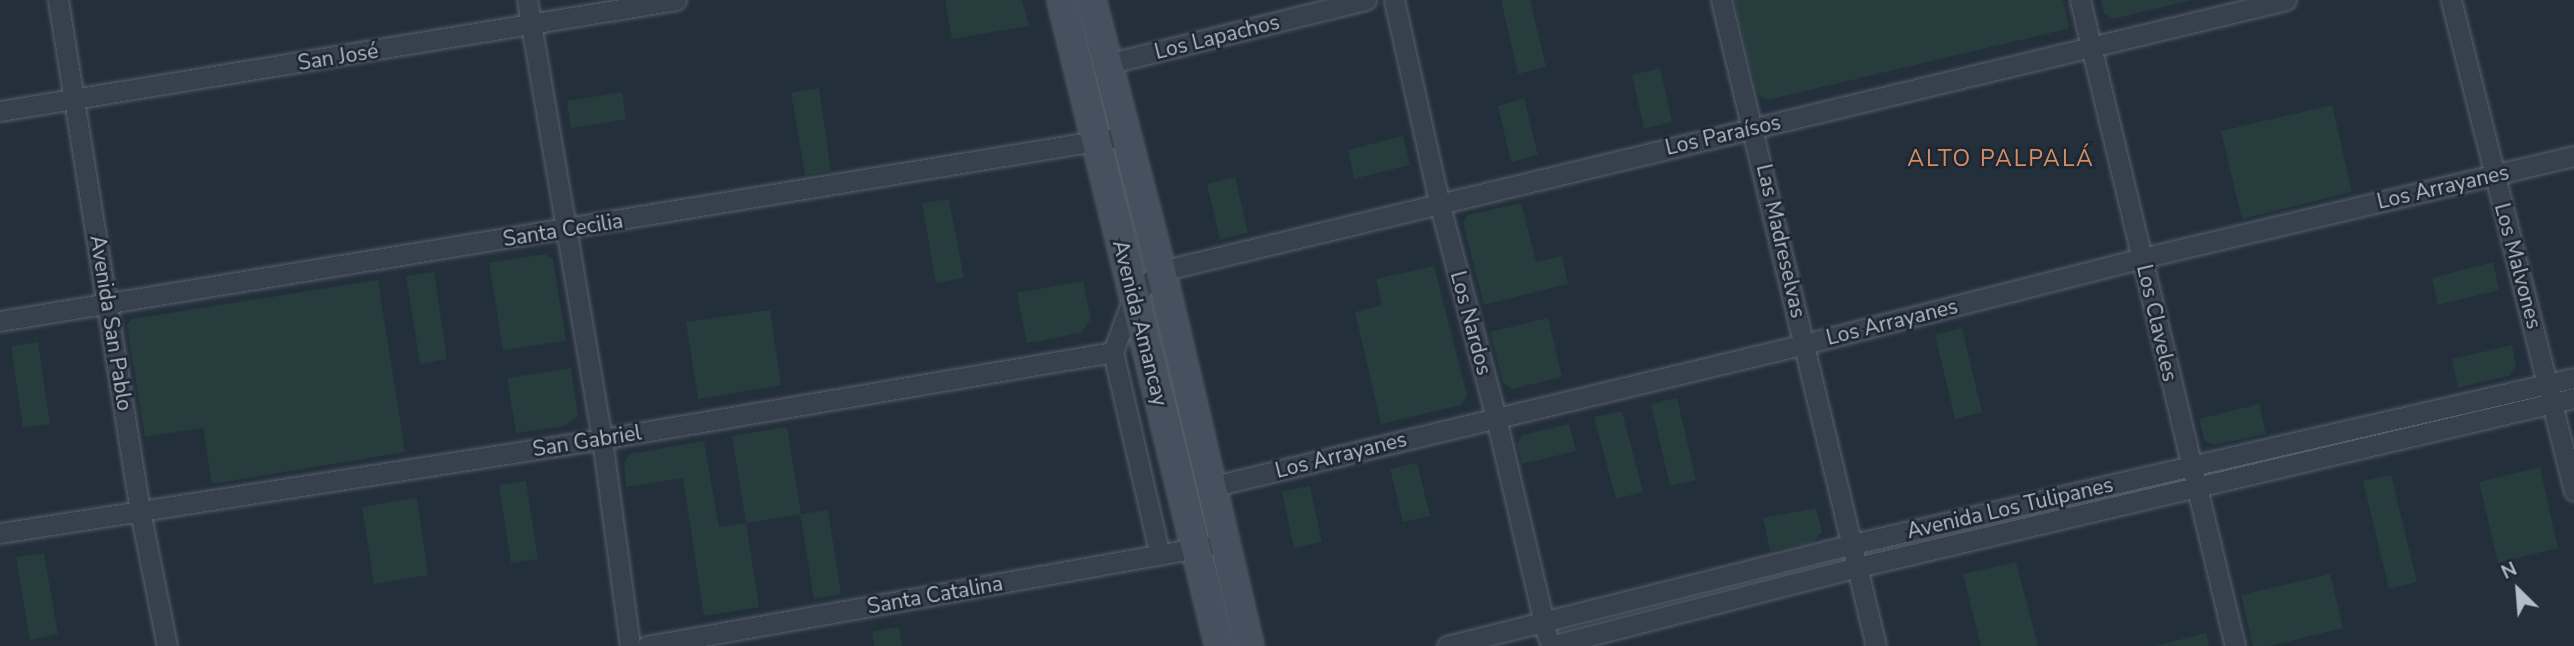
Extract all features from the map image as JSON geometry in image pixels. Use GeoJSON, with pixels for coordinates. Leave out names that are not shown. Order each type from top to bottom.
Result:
{"type":"FeatureCollection","features":[{"type":"Feature","properties":{"kind":"street","name":"Avenida San Pablo"},"geometry":{"type":"LineString","coordinates":[[58,0],[139,510],[167,646]]}},
{"type":"Feature","properties":{"kind":"street"},"geometry":{"type":"LineString","coordinates":[[527,0],[602,439],[630,646]]}},
{"type":"Feature","properties":{"kind":"street","name":"San José"},"geometry":{"type":"LineString","coordinates":[[0,111],[676,0]]}},
{"type":"Feature","properties":{"kind":"street","name":"Avenida Amancay"},"geometry":{"type":"LineString","coordinates":[[1062,0],[1220,646]]}},
{"type":"Feature","properties":{"kind":"street","name":"Avenida Amancay"},"geometry":{"type":"LineString","coordinates":[[1091,0],[1161,271],[1249,646]]}},
{"type":"Feature","properties":{"kind":"street","name":"Los Lapachos"},"geometry":{"type":"LineString","coordinates":[[1107,64],[1366,0]]}},
{"type":"Feature","properties":{"kind":"street","name":"Los Nardos"},"geometry":{"type":"LineString","coordinates":[[1394,0],[1439,202],[1496,418],[1550,646]]}},
{"type":"Feature","properties":{"kind":"street","name":"Las Madreselvas"},"geometry":{"type":"LineString","coordinates":[[1721,0],[1754,128],[1876,646]]}},
{"type":"Feature","properties":{"kind":"street","name":"Los Claveles"},"geometry":{"type":"LineString","coordinates":[[2080,0],[2235,646]]}},
{"type":"Feature","properties":{"kind":"street","name":"Los Paraísos"},"geometry":{"type":"LineString","coordinates":[[1161,271],[2286,0]]}},
{"type":"Feature","properties":{"kind":"street","name":"Los Malvones"},"geometry":{"type":"LineString","coordinates":[[2451,0],[2574,491]]}},
{"type":"Feature","properties":{"kind":"street","name":"Santa Cecilia"},"geometry":{"type":"LineString","coordinates":[[0,321],[1126,136]]}},
{"type":"Feature","properties":{"kind":"street","name":"Los Arrayanes"},"geometry":{"type":"LineString","coordinates":[[1210,487],[1805,344],[2142,258],[2574,156]]}},
{"type":"Feature","properties":{"kind":"street"},"geometry":{"type":"LineString","coordinates":[[1160,555],[1113,352],[1134,295],[1161,271]]}},
{"type":"Feature","properties":{"kind":"street","name":"San Gabriel"},"geometry":{"type":"LineString","coordinates":[[0,533],[602,439],[1113,352]]}},
{"type":"Feature","properties":{"kind":"street","name":"Avenida Los Tulipanes"},"geometry":{"type":"LineString","coordinates":[[1550,646],[1858,567],[2196,489],[2551,393],[2574,378]]}},
{"type":"Feature","properties":{"kind":"street","name":"Avenida Los Tulipanes"},"geometry":{"type":"LineString","coordinates":[[1447,646],[1853,544],[2191,466],[2551,393],[2574,398]]}},
{"type":"Feature","properties":{"kind":"street","name":"Santa Catalina"},"geometry":{"type":"LineString","coordinates":[[647,646],[1224,543]]}},
{"type":"Feature","properties":{"kind":"green space"},"geometry":{"type":"Polygon","coordinates":[[[945,0],[1022,0],[1029,26],[952,39],[945,0]]]}},
{"type":"Feature","properties":{"kind":"green space"},"geometry":{"type":"Polygon","coordinates":[[[1501,0],[1530,0],[1546,67],[1518,74],[1501,0]]]}},
{"type":"Feature","properties":{"kind":"green space"},"geometry":{"type":"Polygon","coordinates":[[[1734,0],[2063,0],[2069,24],[2067,29],[1767,100],[1757,94],[1734,0]]]}},
{"type":"Feature","properties":{"kind":"green space"},"geometry":{"type":"Polygon","coordinates":[[[2101,0],[2191,0],[2113,19],[2104,13],[2101,0]]]}},
{"type":"Feature","properties":{"kind":"green space"},"geometry":{"type":"Polygon","coordinates":[[[1660,68],[1672,122],[1644,129],[1632,75],[1660,68]]]}},
{"type":"Feature","properties":{"kind":"green space"},"geometry":{"type":"Polygon","coordinates":[[[819,88],[831,171],[805,175],[791,93],[819,88]]]}},
{"type":"Feature","properties":{"kind":"green space"},"geometry":{"type":"Polygon","coordinates":[[[622,92],[626,119],[571,128],[567,101],[622,92]]]}},
{"type":"Feature","properties":{"kind":"green space"},"geometry":{"type":"Polygon","coordinates":[[[1524,98],[1538,155],[1511,162],[1498,106],[1524,98]]]}},
{"type":"Feature","properties":{"kind":"green space"},"geometry":{"type":"Polygon","coordinates":[[[2332,105],[2352,192],[2242,219],[2221,131],[2332,105]]]}},
{"type":"Feature","properties":{"kind":"green space"},"geometry":{"type":"Polygon","coordinates":[[[1403,136],[1410,165],[1354,179],[1348,150],[1403,136]]]}},
{"type":"Feature","properties":{"kind":"green space"},"geometry":{"type":"Polygon","coordinates":[[[1235,177],[1248,233],[1220,240],[1207,184],[1235,177]]]}},
{"type":"Feature","properties":{"kind":"green space"},"geometry":{"type":"Polygon","coordinates":[[[949,199],[964,278],[936,283],[922,203],[949,199]]]}},
{"type":"Feature","properties":{"kind":"green space"},"geometry":{"type":"Polygon","coordinates":[[[1521,203],[1536,262],[1562,256],[1568,284],[1484,305],[1463,223],[1468,215],[1521,203]]]}},
{"type":"Feature","properties":{"kind":"green space"},"geometry":{"type":"Polygon","coordinates":[[[545,254],[553,259],[566,341],[503,350],[489,263],[545,254]]]}},
{"type":"Feature","properties":{"kind":"green space"},"geometry":{"type":"Polygon","coordinates":[[[2493,262],[2499,290],[2438,305],[2432,278],[2493,262]]]}},
{"type":"Feature","properties":{"kind":"green space"},"geometry":{"type":"Polygon","coordinates":[[[1434,266],[1467,395],[1461,405],[1381,424],[1355,312],[1382,305],[1376,279],[1434,266]]]}},
{"type":"Feature","properties":{"kind":"green space"},"geometry":{"type":"Polygon","coordinates":[[[434,272],[447,359],[420,364],[406,276],[434,272]]]}},
{"type":"Feature","properties":{"kind":"green space"},"geometry":{"type":"Polygon","coordinates":[[[378,280],[405,452],[212,484],[203,428],[145,437],[127,325],[132,319],[378,280]]]}},
{"type":"Feature","properties":{"kind":"green space"},"geometry":{"type":"Polygon","coordinates":[[[1083,281],[1091,319],[1081,333],[1027,343],[1017,293],[1083,281]]]}},
{"type":"Feature","properties":{"kind":"green space"},"geometry":{"type":"Polygon","coordinates":[[[770,310],[781,385],[698,399],[686,322],[770,310]]]}},
{"type":"Feature","properties":{"kind":"green space"},"geometry":{"type":"Polygon","coordinates":[[[1548,318],[1562,377],[1512,389],[1503,383],[1490,332],[1548,318]]]}},
{"type":"Feature","properties":{"kind":"green space"},"geometry":{"type":"Polygon","coordinates":[[[1962,328],[1982,412],[1955,419],[1935,335],[1962,328]]]}},
{"type":"Feature","properties":{"kind":"green space"},"geometry":{"type":"Polygon","coordinates":[[[38,342],[50,424],[23,428],[11,346],[38,342]]]}},
{"type":"Feature","properties":{"kind":"green space"},"geometry":{"type":"Polygon","coordinates":[[[2512,345],[2516,366],[2509,376],[2458,388],[2452,359],[2512,345]]]}},
{"type":"Feature","properties":{"kind":"green space"},"geometry":{"type":"Polygon","coordinates":[[[571,368],[578,416],[564,426],[516,433],[507,378],[571,368]]]}},
{"type":"Feature","properties":{"kind":"green space"},"geometry":{"type":"Polygon","coordinates":[[[1677,398],[1696,480],[1670,486],[1651,404],[1677,398]]]}},
{"type":"Feature","properties":{"kind":"green space"},"geometry":{"type":"Polygon","coordinates":[[[2259,404],[2266,434],[2213,445],[2204,440],[2199,419],[2259,404]]]}},
{"type":"Feature","properties":{"kind":"green space"},"geometry":{"type":"Polygon","coordinates":[[[1622,411],[1643,492],[1616,499],[1594,417],[1622,411]]]}},
{"type":"Feature","properties":{"kind":"green space"},"geometry":{"type":"Polygon","coordinates":[[[1569,424],[1576,451],[1522,464],[1517,444],[1522,435],[1569,424]]]}},
{"type":"Feature","properties":{"kind":"green space"},"geometry":{"type":"Polygon","coordinates":[[[787,427],[801,514],[828,510],[841,594],[814,599],[800,514],[746,523],[732,436],[787,427]]]}},
{"type":"Feature","properties":{"kind":"green space"},"geometry":{"type":"Polygon","coordinates":[[[704,441],[719,527],[746,523],[759,607],[704,616],[683,478],[626,487],[624,463],[630,454],[704,441]]]}},
{"type":"Feature","properties":{"kind":"green space"},"geometry":{"type":"Polygon","coordinates":[[[1417,463],[1430,516],[1403,522],[1390,469],[1417,463]]]}},
{"type":"Feature","properties":{"kind":"green space"},"geometry":{"type":"Polygon","coordinates":[[[2540,467],[2558,548],[2498,563],[2479,482],[2540,467]]]}},
{"type":"Feature","properties":{"kind":"green space"},"geometry":{"type":"Polygon","coordinates":[[[2391,475],[2417,582],[2389,589],[2363,481],[2391,475]]]}},
{"type":"Feature","properties":{"kind":"green space"},"geometry":{"type":"Polygon","coordinates":[[[526,481],[538,559],[511,563],[499,485],[526,481]]]}},
{"type":"Feature","properties":{"kind":"green space"},"geometry":{"type":"Polygon","coordinates":[[[1310,486],[1322,542],[1294,548],[1282,492],[1310,486]]]}},
{"type":"Feature","properties":{"kind":"green space"},"geometry":{"type":"Polygon","coordinates":[[[417,498],[428,575],[374,584],[362,507],[417,498]]]}},
{"type":"Feature","properties":{"kind":"green space"},"geometry":{"type":"Polygon","coordinates":[[[1816,508],[1822,532],[1813,542],[1770,551],[1763,518],[1816,508]]]}},
{"type":"Feature","properties":{"kind":"green space"},"geometry":{"type":"Polygon","coordinates":[[[44,553],[58,634],[30,640],[16,557],[44,553]]]}},
{"type":"Feature","properties":{"kind":"green space"},"geometry":{"type":"Polygon","coordinates":[[[2016,562],[2038,646],[1981,646],[1963,574],[2016,562]]]}},
{"type":"Feature","properties":{"kind":"green space"},"geometry":{"type":"Polygon","coordinates":[[[2330,574],[2343,628],[2270,646],[2253,646],[2241,595],[2330,574]]]}},
{"type":"Feature","properties":{"kind":"green space"},"geometry":{"type":"Polygon","coordinates":[[[899,627],[902,646],[874,646],[872,632],[899,627]]]}},
{"type":"Feature","properties":{"kind":"green space"},"geometry":{"type":"Polygon","coordinates":[[[2206,633],[2209,646],[2154,646],[2206,633]]]}},
{"type":"Feature","properties":{"kind":"district","name":"ALTO PALPALÁ"},"geometry":{"type":"Point","coordinates":[2001,159]}}]}
